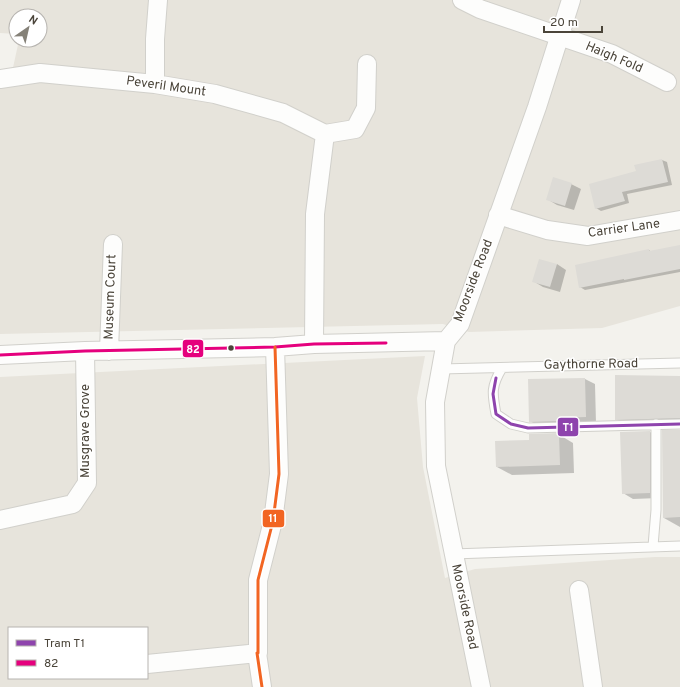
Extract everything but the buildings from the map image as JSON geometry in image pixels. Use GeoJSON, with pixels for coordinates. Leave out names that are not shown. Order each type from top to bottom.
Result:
{"type":"FeatureCollection","features":[{"type":"Feature","properties":{"kind":"street"},"geometry":{"type":"LineString","coordinates":[[155,84],[155,39],[158,0]]}},
{"type":"Feature","properties":{"kind":"street","name":"Haigh Fold"},"geometry":{"type":"LineString","coordinates":[[462,0],[480,9],[612,54],[667,82]]}},
{"type":"Feature","properties":{"kind":"street","name":"Moorside Road"},"geometry":{"type":"LineString","coordinates":[[481,687],[436,466],[435,402],[446,341],[460,324],[537,107],[571,0]]}},
{"type":"Feature","properties":{"kind":"street"},"geometry":{"type":"LineString","coordinates":[[314,344],[315,214],[325,134],[355,129],[366,108],[367,64]]}},
{"type":"Feature","properties":{"kind":"street","name":"Peveril Mount"},"geometry":{"type":"LineString","coordinates":[[0,79],[40,73],[155,84],[215,94],[283,113],[325,134]]}},
{"type":"Feature","properties":{"kind":"street","name":"Carrier Lane"},"geometry":{"type":"LineString","coordinates":[[498,215],[547,230],[588,236],[680,220]]}},
{"type":"Feature","properties":{"kind":"street","name":"Museum Court"},"geometry":{"type":"LineString","coordinates":[[108,351],[113,244]]}},
{"type":"Feature","properties":{"kind":"street"},"geometry":{"type":"LineString","coordinates":[[0,355],[85,351],[275,347],[314,344],[446,341]]}},
{"type":"Feature","properties":{"kind":"street"},"geometry":{"type":"LineString","coordinates":[[262,687],[257,653],[258,580],[273,521],[279,474],[275,347]]}},
{"type":"Feature","properties":{"kind":"street","name":"Musgrave Grove"},"geometry":{"type":"LineString","coordinates":[[0,520],[73,504],[87,483],[85,351]]}},
{"type":"Feature","properties":{"kind":"street"},"geometry":{"type":"LineString","coordinates":[[579,590],[593,687]]}},
{"type":"Feature","properties":{"kind":"street"},"geometry":{"type":"LineString","coordinates":[[148,664],[258,653]]}},
{"type":"Feature","properties":{"kind":"lane","name":"Gaythorne Road"},"geometry":{"type":"LineString","coordinates":[[441,369],[680,363]]}},
{"type":"Feature","properties":{"kind":"lane"},"geometry":{"type":"LineString","coordinates":[[502,368],[496,378],[493,394],[496,414],[511,424],[528,428],[680,424]]}},
{"type":"Feature","properties":{"kind":"lane"},"geometry":{"type":"LineString","coordinates":[[653,546],[656,510],[656,424]]}},
{"type":"Feature","properties":{"kind":"lane"},"geometry":{"type":"LineString","coordinates":[[453,554],[680,546]]}},
{"type":"Feature","properties":{"kind":"shaded area"},"geometry":{"type":"Polygon","coordinates":[[[0,0],[680,0],[680,306],[602,328],[469,332],[443,324],[0,334],[0,86],[9,86],[17,48],[48,48],[48,8],[8,8],[8,34],[0,33],[0,0]]]}},
{"type":"Feature","properties":{"kind":"shaded area"},"geometry":{"type":"Polygon","coordinates":[[[425,356],[417,398],[423,467],[445,578],[475,569],[655,557],[680,557],[680,687],[0,687],[0,377],[425,356]]]}},
{"type":"Feature","properties":{"kind":"tram line","name":"T1"},"geometry":{"type":"LineString","coordinates":[[496,378],[493,394],[496,414],[511,424],[528,428],[680,424]]}},
{"type":"Feature","properties":{"kind":"transit line","name":"82"},"geometry":{"type":"LineString","coordinates":[[0,355],[85,351],[386,343]]}},
{"type":"Feature","properties":{"kind":"transit line","name":"11"},"geometry":{"type":"LineString","coordinates":[[262,687],[257,653],[258,580],[273,521],[279,474],[275,347]]}}]}
